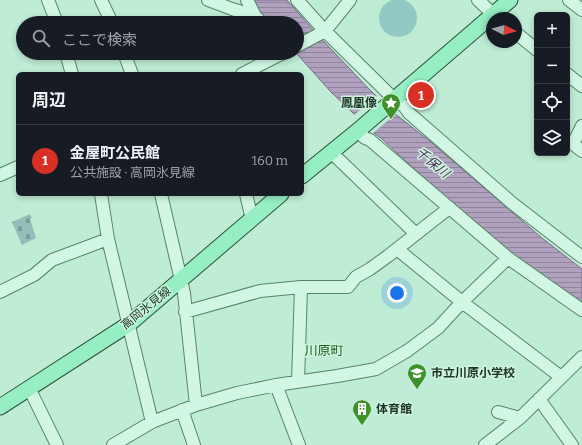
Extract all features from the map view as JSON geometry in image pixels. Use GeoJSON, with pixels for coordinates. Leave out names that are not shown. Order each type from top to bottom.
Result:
{"type":"FeatureCollection","features":[{"type":"Feature","properties":{"kind":"main road"},"geometry":{"type":"LineString","coordinates":[[499,12],[510,0]]}},
{"type":"Feature","properties":{"kind":"main road"},"geometry":{"type":"LineString","coordinates":[[304,174],[486,23]]}},
{"type":"Feature","properties":{"kind":"main road","name":"高岡氷見線"},"geometry":{"type":"LineString","coordinates":[[0,407],[129,324],[279,196]]}},
{"type":"Feature","properties":{"kind":"street"},"geometry":{"type":"LineString","coordinates":[[48,0],[54,16]]}},
{"type":"Feature","properties":{"kind":"street"},"geometry":{"type":"LineString","coordinates":[[101,0],[109,16]]}},
{"type":"Feature","properties":{"kind":"street"},"geometry":{"type":"LineString","coordinates":[[208,0],[250,16]]}},
{"type":"Feature","properties":{"kind":"street"},"geometry":{"type":"LineString","coordinates":[[247,0],[256,16]]}},
{"type":"Feature","properties":{"kind":"street"},"geometry":{"type":"LineString","coordinates":[[297,0],[323,32],[391,101],[404,106],[409,114],[512,203],[582,257]]}},
{"type":"Feature","properties":{"kind":"street"},"geometry":{"type":"LineString","coordinates":[[304,42],[323,32],[350,0]]}},
{"type":"Feature","properties":{"kind":"street"},"geometry":{"type":"LineString","coordinates":[[478,0],[491,12]]}},
{"type":"Feature","properties":{"kind":"street"},"geometry":{"type":"LineString","coordinates":[[570,0],[582,10]]}},
{"type":"Feature","properties":{"kind":"street"},"geometry":{"type":"LineString","coordinates":[[522,38],[535,48]]}},
{"type":"Feature","properties":{"kind":"street"},"geometry":{"type":"LineString","coordinates":[[68,60],[71,72]]}},
{"type":"Feature","properties":{"kind":"street"},"geometry":{"type":"LineString","coordinates":[[127,60],[131,72]]}},
{"type":"Feature","properties":{"kind":"street"},"geometry":{"type":"LineString","coordinates":[[246,72],[269,60]]}},
{"type":"Feature","properties":{"kind":"street"},"geometry":{"type":"LineString","coordinates":[[570,76],[582,86]]}},
{"type":"Feature","properties":{"kind":"street"},"geometry":{"type":"LineString","coordinates":[[582,126],[574,144],[582,151]]}},
{"type":"Feature","properties":{"kind":"street"},"geometry":{"type":"LineString","coordinates":[[359,129],[365,138],[370,140],[508,258],[582,310]]}},
{"type":"Feature","properties":{"kind":"street"},"geometry":{"type":"LineString","coordinates":[[331,152],[416,234]]}},
{"type":"Feature","properties":{"kind":"street"},"geometry":{"type":"LineString","coordinates":[[0,175],[16,168]]}},
{"type":"Feature","properties":{"kind":"street"},"geometry":{"type":"LineString","coordinates":[[101,196],[108,239],[152,422]]}},
{"type":"Feature","properties":{"kind":"street"},"geometry":{"type":"LineString","coordinates":[[161,196],[182,279],[196,405]]}},
{"type":"Feature","properties":{"kind":"street"},"geometry":{"type":"LineString","coordinates":[[246,196],[252,219]]}},
{"type":"Feature","properties":{"kind":"street"},"geometry":{"type":"LineString","coordinates":[[185,312],[260,291],[301,287],[348,287],[356,277],[370,269],[450,208]]}},
{"type":"Feature","properties":{"kind":"street"},"geometry":{"type":"LineString","coordinates":[[0,292],[34,275],[52,260],[108,239]]}},
{"type":"Feature","properties":{"kind":"street"},"geometry":{"type":"LineString","coordinates":[[397,249],[462,302],[560,377]]}},
{"type":"Feature","properties":{"kind":"street"},"geometry":{"type":"LineString","coordinates":[[113,445],[152,422],[196,405],[237,393],[276,385],[376,369],[408,351],[438,328],[462,302],[508,258]]}},
{"type":"Feature","properties":{"kind":"street"},"geometry":{"type":"LineString","coordinates":[[298,382],[301,287]]}},
{"type":"Feature","properties":{"kind":"street"},"geometry":{"type":"LineString","coordinates":[[485,445],[520,418],[582,357]]}},
{"type":"Feature","properties":{"kind":"street"},"geometry":{"type":"LineString","coordinates":[[276,385],[299,445]]}},
{"type":"Feature","properties":{"kind":"street"},"geometry":{"type":"LineString","coordinates":[[29,388],[57,445]]}},
{"type":"Feature","properties":{"kind":"street"},"geometry":{"type":"LineString","coordinates":[[539,400],[572,445]]}},
{"type":"Feature","properties":{"kind":"street"},"geometry":{"type":"LineString","coordinates":[[182,410],[194,445]]}},
{"type":"Feature","properties":{"kind":"street"},"geometry":{"type":"LineString","coordinates":[[498,412],[520,418]]}},
{"type":"Feature","properties":{"kind":"green space"},"geometry":{"type":"Polygon","coordinates":[[[30,214],[32,218],[30,219],[36,238],[22,245],[12,222],[30,214]]]}},
{"type":"Feature","properties":{"kind":"shaded area"},"geometry":{"type":"Polygon","coordinates":[[[398,-1],[408,2],[414,8],[417,18],[414,28],[408,34],[398,37],[388,34],[382,28],[379,18],[382,8],[388,2],[398,-1]]]}},
{"type":"Feature","properties":{"kind":"water"},"geometry":{"type":"Polygon","coordinates":[[[251,0],[287,0],[301,16],[264,16],[251,0]]]}},
{"type":"Feature","properties":{"kind":"water","name":"千保川"},"geometry":{"type":"Polygon","coordinates":[[[304,20],[369,89],[394,113],[431,142],[542,238],[582,269],[582,307],[506,249],[424,178],[331,92],[302,60],[304,60],[304,20]]]}},
{"type":"Feature","properties":{"kind":"pier"},"geometry":{"type":"Polygon","coordinates":[[[378,95],[397,113],[372,134],[353,116],[378,95]]]}},
{"type":"Feature","properties":{"kind":"place","name":"金屋町公民館"},"geometry":{"type":"Point","coordinates":[421,95]}},
{"type":"Feature","properties":{"kind":"place","name":"鳳凰像"},"geometry":{"type":"Point","coordinates":[391,120]}},
{"type":"Feature","properties":{"kind":"place","name":"市立川原小学校"},"geometry":{"type":"Point","coordinates":[417,390]}},
{"type":"Feature","properties":{"kind":"place","name":"体育館"},"geometry":{"type":"Point","coordinates":[362,426]}},
{"type":"Feature","properties":{"kind":"district","name":"川原町"},"geometry":{"type":"Point","coordinates":[324,350]}}]}
